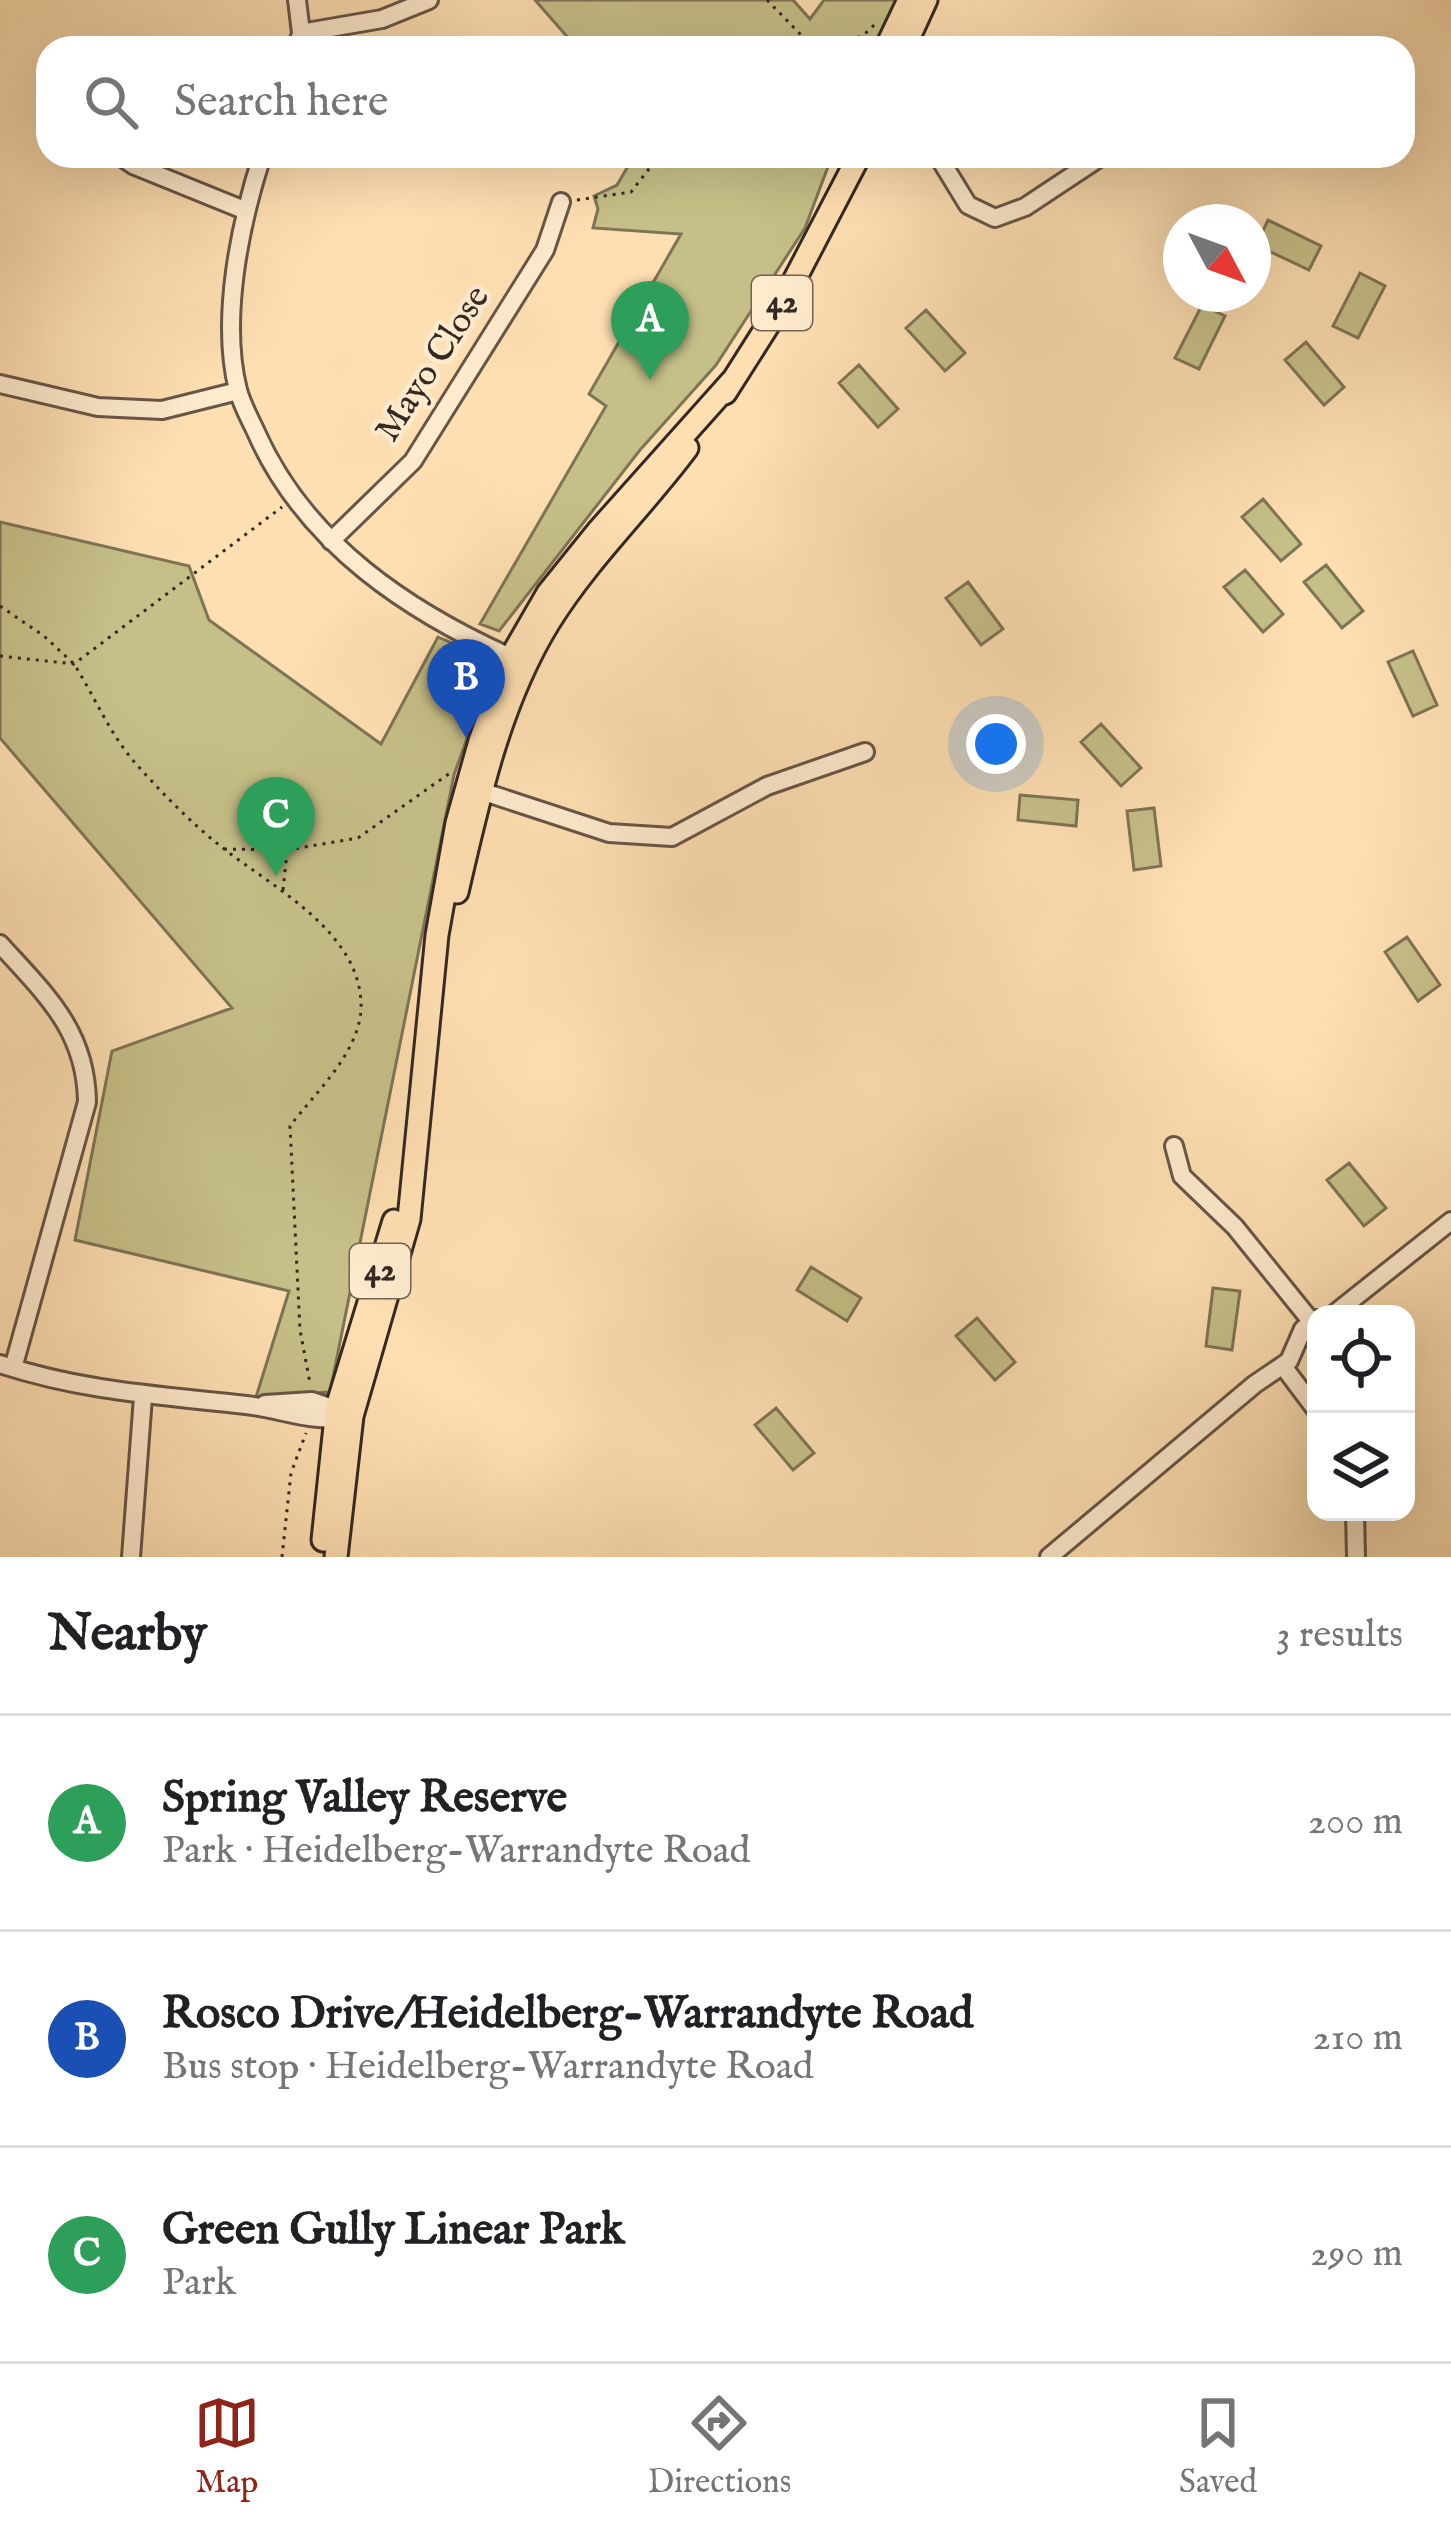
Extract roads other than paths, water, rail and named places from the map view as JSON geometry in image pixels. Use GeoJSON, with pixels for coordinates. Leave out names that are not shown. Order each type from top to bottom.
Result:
{"type":"FeatureCollection","features":[{"type":"Feature","properties":{"kind":"main road"},"geometry":{"type":"LineString","coordinates":[[892,36],[909,0]]}},
{"type":"Feature","properties":{"kind":"main road"},"geometry":{"type":"LineString","coordinates":[[910,36],[926,0]]}},
{"type":"Feature","properties":{"kind":"main road","name":"42"},"geometry":{"type":"LineString","coordinates":[[825,222],[842,168]]}},
{"type":"Feature","properties":{"kind":"main road","name":"42"},"geometry":{"type":"LineString","coordinates":[[322,1557],[341,1414],[418,1121],[437,935],[468,782],[519,660],[531,618],[569,566],[732,381],[784,300],[853,168]]}},
{"type":"Feature","properties":{"kind":"main road","name":"42"},"geometry":{"type":"LineString","coordinates":[[336,1557],[341,1414]]}},
{"type":"Feature","properties":{"kind":"street"},"geometry":{"type":"LineString","coordinates":[[297,0],[299,36]]}},
{"type":"Feature","properties":{"kind":"street"},"geometry":{"type":"LineString","coordinates":[[318,36],[429,0]]}},
{"type":"Feature","properties":{"kind":"street"},"geometry":{"type":"LineString","coordinates":[[140,168],[244,210]]}},
{"type":"Feature","properties":{"kind":"street"},"geometry":{"type":"LineString","coordinates":[[258,168],[244,210],[232,341],[238,392],[266,456],[293,499],[331,542],[411,606],[519,660]]}},
{"type":"Feature","properties":{"kind":"street"},"geometry":{"type":"LineString","coordinates":[[945,168],[968,205],[995,218],[1015,213],[1084,168]]}},
{"type":"Feature","properties":{"kind":"street","name":"Mayo Close"},"geometry":{"type":"LineString","coordinates":[[331,542],[413,461],[544,250],[561,202]]}},
{"type":"Feature","properties":{"kind":"street"},"geometry":{"type":"LineString","coordinates":[[0,384],[98,407],[162,410],[238,392]]}},
{"type":"Feature","properties":{"kind":"street"},"geometry":{"type":"LineString","coordinates":[[468,782],[609,833],[672,837],[767,786],[865,752]]}},
{"type":"Feature","properties":{"kind":"street"},"geometry":{"type":"LineString","coordinates":[[0,944],[68,1025],[81,1049],[87,1078],[87,1102],[7,1366],[43,1378],[143,1397],[341,1414]]}},
{"type":"Feature","properties":{"kind":"street"},"geometry":{"type":"LineString","coordinates":[[1174,1146],[1181,1176],[1235,1227],[1307,1314]]}},
{"type":"Feature","properties":{"kind":"street"},"geometry":{"type":"LineString","coordinates":[[1345,1305],[1451,1221]]}},
{"type":"Feature","properties":{"kind":"street"},"geometry":{"type":"LineString","coordinates":[[1049,1557],[1255,1384],[1281,1370],[1307,1327]]}},
{"type":"Feature","properties":{"kind":"street"},"geometry":{"type":"LineString","coordinates":[[1281,1370],[1307,1400]]}},
{"type":"Feature","properties":{"kind":"street"},"geometry":{"type":"LineString","coordinates":[[131,1557],[143,1397]]}},
{"type":"Feature","properties":{"kind":"street"},"geometry":{"type":"LineString","coordinates":[[1355,1521],[1356,1557]]}},
{"type":"Feature","properties":{"kind":"place","name":"Spring Valley Reserve"},"geometry":{"type":"Point","coordinates":[650,380]}},
{"type":"Feature","properties":{"kind":"place","name":"Rosco Drive/Heidelberg-Warrandyte Road"},"geometry":{"type":"Point","coordinates":[466,738]}},
{"type":"Feature","properties":{"kind":"place","name":"Green Gully Linear Park"},"geometry":{"type":"Point","coordinates":[276,876]}}]}
